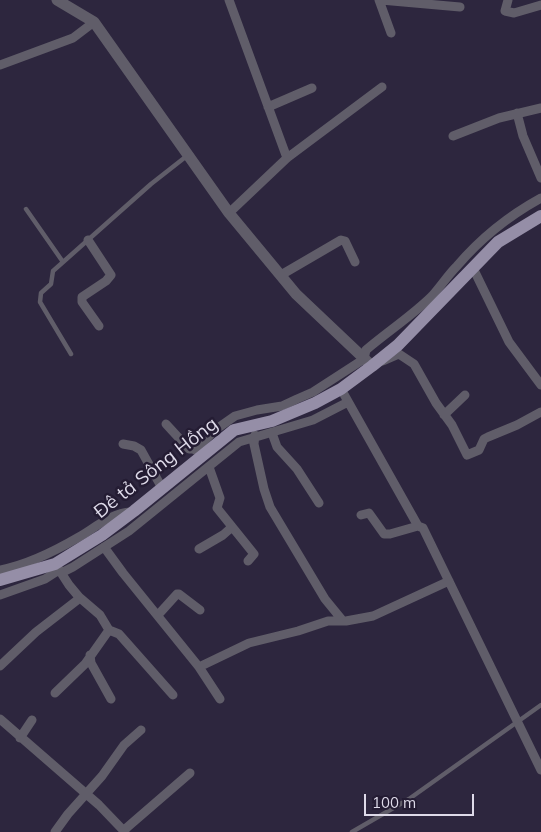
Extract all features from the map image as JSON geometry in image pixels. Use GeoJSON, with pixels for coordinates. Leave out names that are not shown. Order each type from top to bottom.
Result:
{"type":"FeatureCollection","features":[{"type":"Feature","properties":{"kind":"main road","name":"Đê tả Sông Hồng"},"geometry":{"type":"LineString","coordinates":[[1,573],[59,569],[234,430],[272,427],[303,408],[341,389],[368,363],[398,345],[498,242],[541,216]]}},
{"type":"Feature","properties":{"kind":"street"},"geometry":{"type":"LineString","coordinates":[[229,0],[287,158]]}},
{"type":"Feature","properties":{"kind":"street"},"geometry":{"type":"LineString","coordinates":[[390,33],[380,0],[460,7]]}},
{"type":"Feature","properties":{"kind":"street"},"geometry":{"type":"LineString","coordinates":[[508,0],[505,11],[514,13],[541,5]]}},
{"type":"Feature","properties":{"kind":"street"},"geometry":{"type":"LineString","coordinates":[[63,2],[94,22],[229,213],[296,294],[368,363]]}},
{"type":"Feature","properties":{"kind":"street"},"geometry":{"type":"LineString","coordinates":[[0,65],[73,38],[94,22]]}},
{"type":"Feature","properties":{"kind":"street"},"geometry":{"type":"LineString","coordinates":[[229,213],[287,158],[382,86]]}},
{"type":"Feature","properties":{"kind":"street"},"geometry":{"type":"LineString","coordinates":[[268,107],[312,88]]}},
{"type":"Feature","properties":{"kind":"street"},"geometry":{"type":"LineString","coordinates":[[453,136],[476,126],[541,108]]}},
{"type":"Feature","properties":{"kind":"street"},"geometry":{"type":"LineString","coordinates":[[517,114],[523,136],[541,178]]}},
{"type":"Feature","properties":{"kind":"street"},"geometry":{"type":"LineString","coordinates":[[368,363],[366,350],[433,295],[477,244],[541,198]]}},
{"type":"Feature","properties":{"kind":"street"},"geometry":{"type":"LineString","coordinates":[[88,240],[111,275],[106,281],[82,297],[82,302],[99,326]]}},
{"type":"Feature","properties":{"kind":"street"},"geometry":{"type":"LineString","coordinates":[[281,275],[341,240],[345,241],[355,262]]}},
{"type":"Feature","properties":{"kind":"street"},"geometry":{"type":"LineString","coordinates":[[473,268],[509,342],[540,383]]}},
{"type":"Feature","properties":{"kind":"street"},"geometry":{"type":"LineString","coordinates":[[282,406],[368,363],[399,354],[414,364],[452,425],[466,454],[469,455],[481,448],[483,441],[488,437],[541,412]]}},
{"type":"Feature","properties":{"kind":"street"},"geometry":{"type":"LineString","coordinates":[[341,389],[418,526]]}},
{"type":"Feature","properties":{"kind":"street"},"geometry":{"type":"LineString","coordinates":[[444,414],[465,394]]}},
{"type":"Feature","properties":{"kind":"street"},"geometry":{"type":"LineString","coordinates":[[344,621],[325,598],[270,507],[264,489],[254,439],[259,430],[312,420],[348,402]]}},
{"type":"Feature","properties":{"kind":"street"},"geometry":{"type":"LineString","coordinates":[[194,450],[220,426],[235,416],[282,406],[303,408]]}},
{"type":"Feature","properties":{"kind":"street"},"geometry":{"type":"LineString","coordinates":[[166,424],[184,445],[194,450],[217,444]]}},
{"type":"Feature","properties":{"kind":"street"},"geometry":{"type":"LineString","coordinates":[[272,427],[277,448],[297,469],[319,503]]}},
{"type":"Feature","properties":{"kind":"street"},"geometry":{"type":"LineString","coordinates":[[0,595],[45,579],[59,569],[73,568],[129,531],[240,442],[254,439]]}},
{"type":"Feature","properties":{"kind":"street"},"geometry":{"type":"LineString","coordinates":[[122,444],[134,446],[141,450],[162,488]]}},
{"type":"Feature","properties":{"kind":"street"},"geometry":{"type":"LineString","coordinates":[[209,467],[219,493],[217,508],[254,554],[248,561]]}},
{"type":"Feature","properties":{"kind":"street"},"geometry":{"type":"LineString","coordinates":[[1,573],[58,549],[105,520],[123,512],[134,511]]}},
{"type":"Feature","properties":{"kind":"street"},"geometry":{"type":"LineString","coordinates":[[362,515],[369,513],[384,534],[418,526],[424,528],[541,770]]}},
{"type":"Feature","properties":{"kind":"street"},"geometry":{"type":"LineString","coordinates":[[199,549],[223,535],[232,527]]}},
{"type":"Feature","properties":{"kind":"street"},"geometry":{"type":"LineString","coordinates":[[104,547],[199,667],[220,699]]}},
{"type":"Feature","properties":{"kind":"street"},"geometry":{"type":"LineString","coordinates":[[59,569],[80,598],[100,615],[109,630],[119,634],[173,695]]}},
{"type":"Feature","properties":{"kind":"street"},"geometry":{"type":"LineString","coordinates":[[199,667],[242,645],[298,631],[328,621],[344,621],[373,616],[449,581]]}},
{"type":"Feature","properties":{"kind":"street"},"geometry":{"type":"LineString","coordinates":[[158,615],[176,594],[179,594],[200,610]]}},
{"type":"Feature","properties":{"kind":"street"},"geometry":{"type":"LineString","coordinates":[[1,664],[36,632],[80,598]]}},
{"type":"Feature","properties":{"kind":"street"},"geometry":{"type":"LineString","coordinates":[[55,693],[85,664],[109,630]]}},
{"type":"Feature","properties":{"kind":"street"},"geometry":{"type":"LineString","coordinates":[[90,655],[91,663],[111,699]]}},
{"type":"Feature","properties":{"kind":"street"},"geometry":{"type":"LineString","coordinates":[[20,738],[27,731],[32,720]]}},
{"type":"Feature","properties":{"kind":"street"},"geometry":{"type":"LineString","coordinates":[[1,723],[87,795],[124,831],[190,773]]}},
{"type":"Feature","properties":{"kind":"street"},"geometry":{"type":"LineString","coordinates":[[55,832],[68,814],[87,795],[124,745],[141,730]]}},
{"type":"Feature","properties":{"kind":"lane"},"geometry":{"type":"LineString","coordinates":[[72,354],[40,302],[41,294],[51,284],[53,271],[150,184],[188,155]]}},
{"type":"Feature","properties":{"kind":"lane"},"geometry":{"type":"LineString","coordinates":[[26,209],[63,262]]}},
{"type":"Feature","properties":{"kind":"lane"},"geometry":{"type":"LineString","coordinates":[[352,832],[409,799],[541,705]]}}]}
